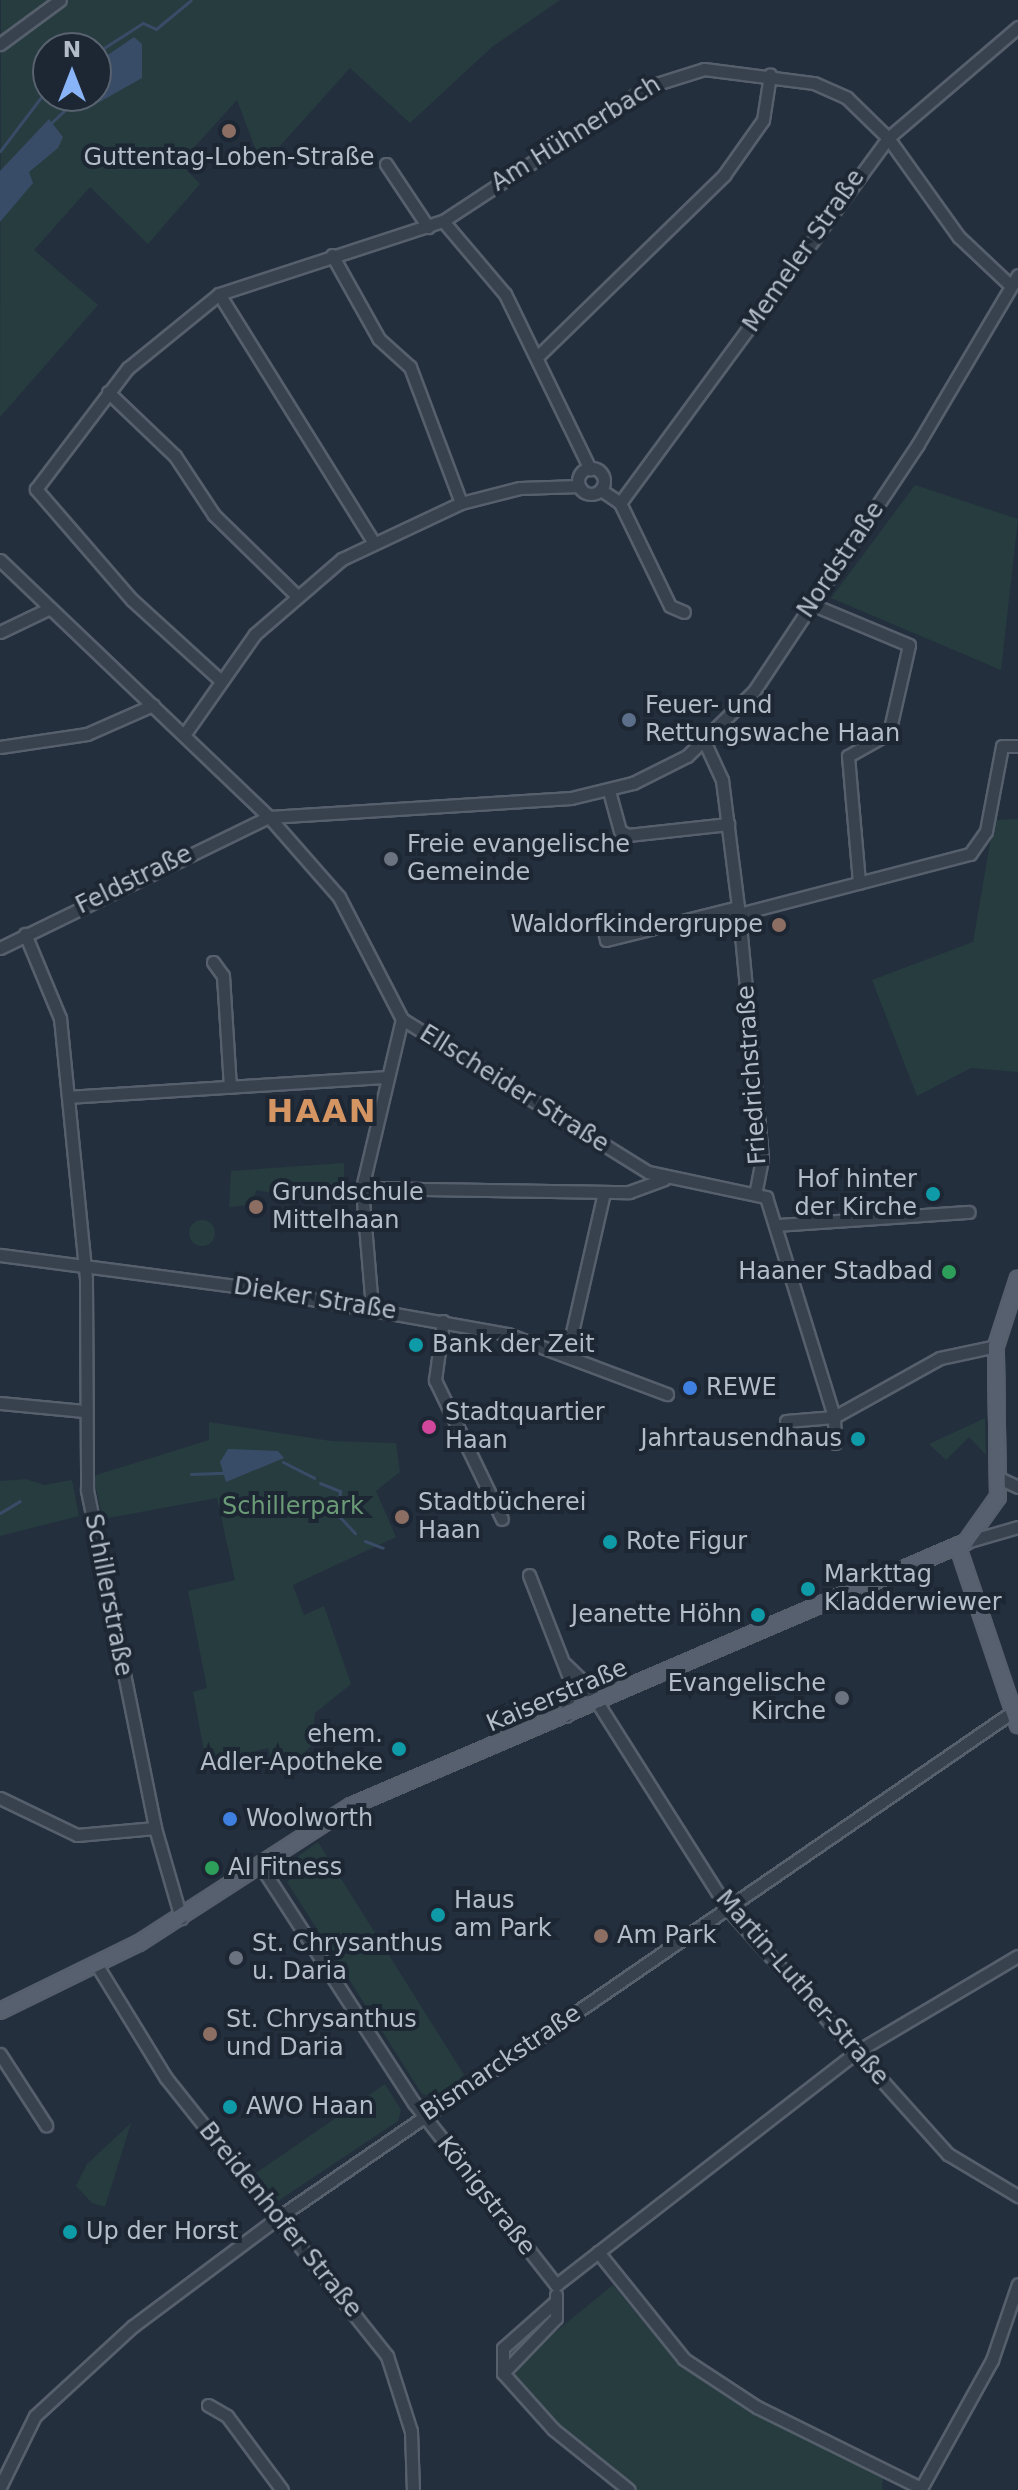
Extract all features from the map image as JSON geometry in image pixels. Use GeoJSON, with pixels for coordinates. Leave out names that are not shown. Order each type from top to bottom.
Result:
{"type":"FeatureCollection","features":[{"type":"Feature","properties":{"kind":"main road","name":"Kaiserstraße"},"geometry":{"type":"LineString","coordinates":[[2,2014],[98,1967],[181,1918],[351,1806],[962,1544],[991,1511],[1001,1479],[996,1346],[1018,1278]]}},
{"type":"Feature","properties":{"kind":"main road"},"geometry":{"type":"LineString","coordinates":[[962,1544],[1018,1725]]}},
{"type":"Feature","properties":{"kind":"street"},"geometry":{"type":"LineString","coordinates":[[0,44],[60,0]]}},
{"type":"Feature","properties":{"kind":"street","name":"Memeler Straße"},"geometry":{"type":"LineString","coordinates":[[620,503],[888,138],[1018,27]]}},
{"type":"Feature","properties":{"kind":"street","name":"Am Hühnerbach"},"geometry":{"type":"LineString","coordinates":[[443,221],[664,77],[704,69],[770,75],[836,91],[888,138],[959,237],[1011,286]]}},
{"type":"Feature","properties":{"kind":"street"},"geometry":{"type":"LineString","coordinates":[[537,357],[724,175],[763,120],[770,75]]}},
{"type":"Feature","properties":{"kind":"street"},"geometry":{"type":"LineString","coordinates":[[386,164],[428,227]]}},
{"type":"Feature","properties":{"kind":"street"},"geometry":{"type":"LineString","coordinates":[[220,680],[132,600],[36,489],[108,392],[166,331],[219,294],[443,221],[486,266],[537,357],[590,469],[601,474],[601,490]]}},
{"type":"Feature","properties":{"kind":"street"},"geometry":{"type":"LineString","coordinates":[[332,255],[379,339],[410,367],[461,503]]}},
{"type":"Feature","properties":{"kind":"street","name":"Nordstraße"},"geometry":{"type":"LineString","coordinates":[[269,817],[609,791],[705,743],[749,696],[811,604],[1018,275]]}},
{"type":"Feature","properties":{"kind":"street"},"geometry":{"type":"LineString","coordinates":[[219,294],[372,540]]}},
{"type":"Feature","properties":{"kind":"street"},"geometry":{"type":"LineString","coordinates":[[108,392],[175,456],[214,515],[295,594]]}},
{"type":"Feature","properties":{"kind":"street"},"geometry":{"type":"LineString","coordinates":[[579,486],[590,469]]}},
{"type":"Feature","properties":{"kind":"street"},"geometry":{"type":"LineString","coordinates":[[184,735],[220,680],[295,594],[372,540],[461,503],[520,488],[579,486],[589,494],[601,490]]}},
{"type":"Feature","properties":{"kind":"street"},"geometry":{"type":"LineString","coordinates":[[601,490],[620,503],[670,606],[684,612]]}},
{"type":"Feature","properties":{"kind":"street","name":"Ellscheider Straße"},"geometry":{"type":"LineString","coordinates":[[0,560],[269,817],[339,897],[402,1019],[648,1172],[664,1179],[756,1191]]}},
{"type":"Feature","properties":{"kind":"street"},"geometry":{"type":"LineString","coordinates":[[811,604],[909,645],[889,733],[848,756],[859,883]]}},
{"type":"Feature","properties":{"kind":"street"},"geometry":{"type":"LineString","coordinates":[[0,632],[50,608]]}},
{"type":"Feature","properties":{"kind":"street"},"geometry":{"type":"LineString","coordinates":[[0,747],[87,734],[153,705]]}},
{"type":"Feature","properties":{"kind":"street","name":"Friedrichstraße"},"geometry":{"type":"LineString","coordinates":[[705,743],[718,765],[738,910],[762,1159],[756,1191],[777,1225],[834,1417],[835,1443]]}},
{"type":"Feature","properties":{"kind":"street"},"geometry":{"type":"LineString","coordinates":[[602,921],[606,940],[859,883],[970,854],[986,831],[1002,746],[1018,746]]}},
{"type":"Feature","properties":{"kind":"street"},"geometry":{"type":"LineString","coordinates":[[609,791],[620,831],[628,835],[728,824]]}},
{"type":"Feature","properties":{"kind":"street","name":"Feldstraße"},"geometry":{"type":"LineString","coordinates":[[0,948],[269,817]]}},
{"type":"Feature","properties":{"kind":"street","name":"Schillerstraße"},"geometry":{"type":"LineString","coordinates":[[25,934],[60,1018],[83,1265],[84,1411],[91,1514],[155,1828],[181,1918]]}},
{"type":"Feature","properties":{"kind":"street"},"geometry":{"type":"LineString","coordinates":[[213,962],[225,989],[230,1087]]}},
{"type":"Feature","properties":{"kind":"street"},"geometry":{"type":"LineString","coordinates":[[372,1308],[362,1188],[402,1019]]}},
{"type":"Feature","properties":{"kind":"street"},"geometry":{"type":"LineString","coordinates":[[68,1097],[386,1077]]}},
{"type":"Feature","properties":{"kind":"street"},"geometry":{"type":"LineString","coordinates":[[362,1188],[604,1193],[646,1189],[664,1179]]}},
{"type":"Feature","properties":{"kind":"street"},"geometry":{"type":"LineString","coordinates":[[567,1354],[604,1193]]}},
{"type":"Feature","properties":{"kind":"street"},"geometry":{"type":"LineString","coordinates":[[777,1225],[969,1212]]}},
{"type":"Feature","properties":{"kind":"street","name":"Dieker Straße"},"geometry":{"type":"LineString","coordinates":[[0,1255],[443,1321],[567,1354],[667,1394]]}},
{"type":"Feature","properties":{"kind":"street"},"geometry":{"type":"LineString","coordinates":[[443,1321],[435,1380],[502,1519]]}},
{"type":"Feature","properties":{"kind":"street"},"geometry":{"type":"LineString","coordinates":[[786,1421],[834,1417],[940,1358],[996,1346]]}},
{"type":"Feature","properties":{"kind":"street"},"geometry":{"type":"LineString","coordinates":[[0,1403],[84,1411]]}},
{"type":"Feature","properties":{"kind":"street"},"geometry":{"type":"LineString","coordinates":[[1001,1479],[1018,1487]]}},
{"type":"Feature","properties":{"kind":"street","name":"Kaiserstraße"},"geometry":{"type":"LineString","coordinates":[[962,1544],[1018,1527]]}},
{"type":"Feature","properties":{"kind":"street"},"geometry":{"type":"LineString","coordinates":[[529,1575],[565,1664],[566,1716]]}},
{"type":"Feature","properties":{"kind":"street","name":"Martin-Luther-Straße"},"geometry":{"type":"LineString","coordinates":[[565,1664],[596,1702],[728,1909],[961,2166],[1018,2196]]}},
{"type":"Feature","properties":{"kind":"street","name":"Bismarckstraße"},"geometry":{"type":"LineString","coordinates":[[0,2487],[35,2416],[61,2385],[276,2219],[907,1790],[1015,1708]]}},
{"type":"Feature","properties":{"kind":"street"},"geometry":{"type":"LineString","coordinates":[[0,1798],[77,1835],[155,1828]]}},
{"type":"Feature","properties":{"kind":"street","name":"Königstraße"},"geometry":{"type":"LineString","coordinates":[[260,1865],[424,2116],[556,2285]]}},
{"type":"Feature","properties":{"kind":"street"},"geometry":{"type":"LineString","coordinates":[[503,2373],[553,2323],[556,2285],[856,2052],[1018,1956]]}},
{"type":"Feature","properties":{"kind":"street","name":"Breidenhofer Straße"},"geometry":{"type":"LineString","coordinates":[[98,1967],[166,2078],[387,2356],[411,2431],[413,2490]]}},
{"type":"Feature","properties":{"kind":"street"},"geometry":{"type":"LineString","coordinates":[[0,2054],[46,2125]]}},
{"type":"Feature","properties":{"kind":"street"},"geometry":{"type":"LineString","coordinates":[[598,2252],[684,2359],[782,2421],[921,2489],[992,2360],[1018,2284]]}},
{"type":"Feature","properties":{"kind":"street"},"geometry":{"type":"LineString","coordinates":[[556,2301],[503,2348],[503,2373],[553,2429],[629,2490]]}},
{"type":"Feature","properties":{"kind":"street"},"geometry":{"type":"LineString","coordinates":[[208,2405],[227,2416],[282,2490]]}},
{"type":"Feature","properties":{"kind":"green space"},"geometry":{"type":"Polygon","coordinates":[[[1,0],[560,0],[492,47],[410,123],[350,68],[262,166],[237,100],[180,163],[200,184],[148,244],[90,187],[34,250],[98,305],[0,417],[1,0]]]}},
{"type":"Feature","properties":{"kind":"green space"},"geometry":{"type":"Polygon","coordinates":[[[915,485],[1018,519],[1001,670],[831,598],[915,485]]]}},
{"type":"Feature","properties":{"kind":"green space"},"geometry":{"type":"Polygon","coordinates":[[[1018,819],[1018,1072],[971,1068],[917,1096],[872,980],[973,942],[994,820],[1018,819]]]}},
{"type":"Feature","properties":{"kind":"green space"},"geometry":{"type":"Polygon","coordinates":[[[344,1163],[344,1193],[312,1194],[311,1200],[256,1190],[253,1205],[229,1207],[231,1171],[344,1163]]]}},
{"type":"Feature","properties":{"kind":"green space"},"geometry":{"type":"Polygon","coordinates":[[[202,1220],[211,1224],[215,1233],[211,1242],[202,1246],[193,1242],[189,1233],[193,1224],[202,1220]]]}},
{"type":"Feature","properties":{"kind":"green space"},"geometry":{"type":"Polygon","coordinates":[[[985,1418],[986,1455],[969,1437],[946,1460],[929,1444],[985,1418]]]}},
{"type":"Feature","properties":{"kind":"green space","name":"Schillerpark"},"geometry":{"type":"Polygon","coordinates":[[[209,1422],[331,1441],[396,1443],[400,1472],[376,1491],[396,1537],[293,1585],[304,1615],[324,1606],[351,1684],[315,1713],[312,1745],[292,1766],[274,1770],[268,1748],[248,1753],[232,1772],[205,1756],[193,1692],[207,1688],[188,1591],[235,1580],[217,1498],[103,1519],[93,1476],[209,1440],[209,1422]]]}},
{"type":"Feature","properties":{"kind":"green space"},"geometry":{"type":"Polygon","coordinates":[[[26,1479],[44,1485],[72,1480],[79,1516],[0,1536],[0,1481],[26,1479]]]}},
{"type":"Feature","properties":{"kind":"green space"},"geometry":{"type":"Polygon","coordinates":[[[318,1842],[466,2078],[433,2097],[422,2094],[287,1882],[294,1877],[287,1864],[318,1842]]]}},
{"type":"Feature","properties":{"kind":"green space"},"geometry":{"type":"Polygon","coordinates":[[[385,2084],[401,2110],[398,2121],[278,2201],[256,2173],[385,2084]]]}},
{"type":"Feature","properties":{"kind":"green space"},"geometry":{"type":"Polygon","coordinates":[[[131,2123],[105,2207],[92,2203],[76,2186],[87,2164],[131,2123]]]}},
{"type":"Feature","properties":{"kind":"green space"},"geometry":{"type":"Polygon","coordinates":[[[613,2285],[675,2360],[787,2430],[883,2476],[882,2490],[634,2490],[550,2419],[515,2375],[522,2359],[613,2285]]]}},
{"type":"Feature","properties":{"kind":"water"},"geometry":{"type":"Polygon","coordinates":[[[134,37],[142,44],[142,78],[112,95],[112,52],[134,37]]]}},
{"type":"Feature","properties":{"kind":"water"},"geometry":{"type":"Polygon","coordinates":[[[49,119],[63,137],[58,148],[29,172],[33,183],[0,222],[0,171],[49,119]]]}},
{"type":"Feature","properties":{"kind":"water"},"geometry":{"type":"Polygon","coordinates":[[[228,1449],[278,1451],[284,1458],[226,1482],[220,1462],[228,1449]]]}},
{"type":"Feature","properties":{"kind":"waterway"},"geometry":{"type":"LineString","coordinates":[[112,43],[143,23],[156,29],[191,0]]}},
{"type":"Feature","properties":{"kind":"waterway"},"geometry":{"type":"LineString","coordinates":[[0,151],[32,109]]}},
{"type":"Feature","properties":{"kind":"waterway"},"geometry":{"type":"LineString","coordinates":[[51,123],[63,112]]}},
{"type":"Feature","properties":{"kind":"waterway"},"geometry":{"type":"LineString","coordinates":[[283,1462],[314,1478]]}},
{"type":"Feature","properties":{"kind":"waterway"},"geometry":{"type":"LineString","coordinates":[[191,1474],[225,1473]]}},
{"type":"Feature","properties":{"kind":"waterway"},"geometry":{"type":"LineString","coordinates":[[320,1483],[340,1491],[338,1515],[355,1533]]}},
{"type":"Feature","properties":{"kind":"waterway"},"geometry":{"type":"LineString","coordinates":[[0,1513],[20,1501]]}},
{"type":"Feature","properties":{"kind":"waterway"},"geometry":{"type":"LineString","coordinates":[[365,1541],[383,1548]]}},
{"type":"Feature","properties":{"kind":"place","name":"Guttentag-Loben-Straße"},"geometry":{"type":"Point","coordinates":[229,131]}},
{"type":"Feature","properties":{"kind":"place","name":"Feuer- und Rettungswache Haan"},"geometry":{"type":"Point","coordinates":[629,720]}},
{"type":"Feature","properties":{"kind":"place","name":"Freie evangelische Gemeinde"},"geometry":{"type":"Point","coordinates":[391,859]}},
{"type":"Feature","properties":{"kind":"place","name":"Waldorfkindergruppe"},"geometry":{"type":"Point","coordinates":[779,925]}},
{"type":"Feature","properties":{"kind":"place","name":"Hof hinter der Kirche"},"geometry":{"type":"Point","coordinates":[933,1194]}},
{"type":"Feature","properties":{"kind":"place","name":"Grundschule Mittelhaan"},"geometry":{"type":"Point","coordinates":[256,1207]}},
{"type":"Feature","properties":{"kind":"place","name":"Haaner Stadbad"},"geometry":{"type":"Point","coordinates":[949,1272]}},
{"type":"Feature","properties":{"kind":"place","name":"Bank der Zeit"},"geometry":{"type":"Point","coordinates":[416,1345]}},
{"type":"Feature","properties":{"kind":"place","name":"REWE"},"geometry":{"type":"Point","coordinates":[690,1388]}},
{"type":"Feature","properties":{"kind":"place","name":"Stadtquartier Haan"},"geometry":{"type":"Point","coordinates":[429,1427]}},
{"type":"Feature","properties":{"kind":"place","name":"Jahrtausendhaus"},"geometry":{"type":"Point","coordinates":[858,1439]}},
{"type":"Feature","properties":{"kind":"place","name":"Stadtbücherei Haan"},"geometry":{"type":"Point","coordinates":[402,1517]}},
{"type":"Feature","properties":{"kind":"place","name":"Rote Figur"},"geometry":{"type":"Point","coordinates":[610,1542]}},
{"type":"Feature","properties":{"kind":"place","name":"Markttag Kladderwiewer"},"geometry":{"type":"Point","coordinates":[808,1589]}},
{"type":"Feature","properties":{"kind":"place","name":"Jeanette Höhn"},"geometry":{"type":"Point","coordinates":[758,1615]}},
{"type":"Feature","properties":{"kind":"place","name":"Evangelische Kirche"},"geometry":{"type":"Point","coordinates":[842,1698]}},
{"type":"Feature","properties":{"kind":"place","name":"ehem. Adler-Apotheke"},"geometry":{"type":"Point","coordinates":[399,1749]}},
{"type":"Feature","properties":{"kind":"place","name":"Woolworth"},"geometry":{"type":"Point","coordinates":[230,1819]}},
{"type":"Feature","properties":{"kind":"place","name":"AI Fitness"},"geometry":{"type":"Point","coordinates":[212,1868]}},
{"type":"Feature","properties":{"kind":"place","name":"Haus am Park"},"geometry":{"type":"Point","coordinates":[438,1915]}},
{"type":"Feature","properties":{"kind":"place","name":"Am Park"},"geometry":{"type":"Point","coordinates":[601,1936]}},
{"type":"Feature","properties":{"kind":"place","name":"St. Chrysanthus u. Daria"},"geometry":{"type":"Point","coordinates":[236,1958]}},
{"type":"Feature","properties":{"kind":"place","name":"St. Chrysanthus und Daria"},"geometry":{"type":"Point","coordinates":[210,2034]}},
{"type":"Feature","properties":{"kind":"place","name":"AWO Haan"},"geometry":{"type":"Point","coordinates":[230,2107]}},
{"type":"Feature","properties":{"kind":"place","name":"Up der Horst"},"geometry":{"type":"Point","coordinates":[70,2232]}},
{"type":"Feature","properties":{"kind":"district","name":"HAAN"},"geometry":{"type":"Point","coordinates":[322,1111]}}]}
